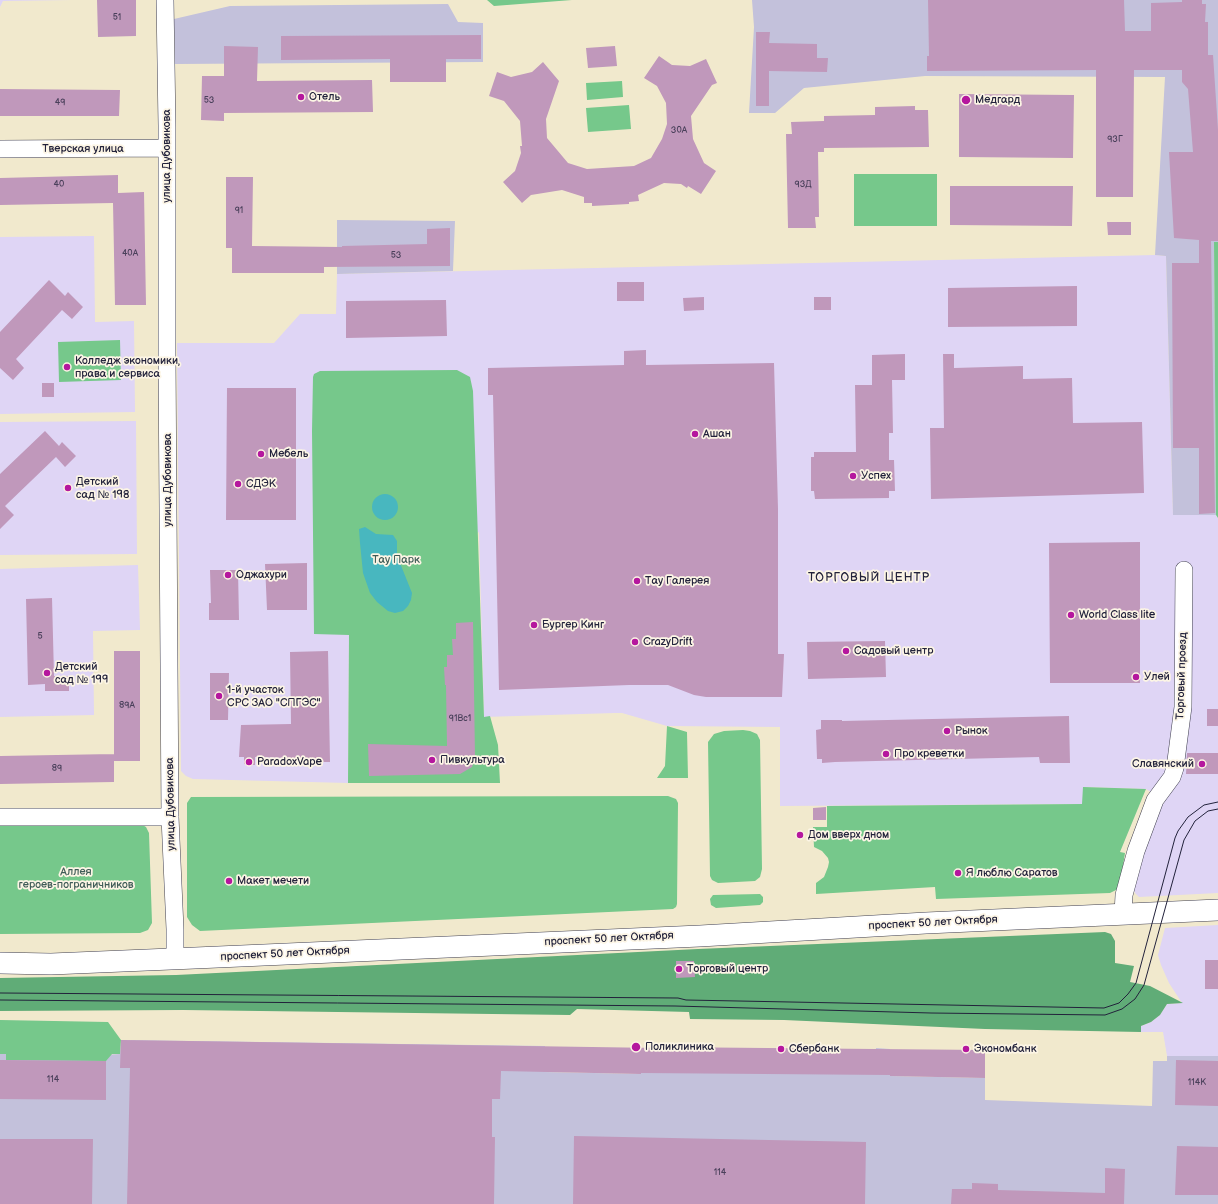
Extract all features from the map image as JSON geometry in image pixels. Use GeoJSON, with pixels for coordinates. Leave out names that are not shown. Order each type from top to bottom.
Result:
{"type":"FeatureCollection","features":[{"type":"Feature","properties":{"kind":"main road","name":"проспект 50 лет Октября"},"geometry":{"type":"LineString","coordinates":[[0,963],[51,964],[175,959],[694,936],[1218,910]]}},
{"type":"Feature","properties":{"kind":"street","name":"улица Дубовикова"},"geometry":{"type":"LineString","coordinates":[[165,0],[170,817],[176,929],[175,959]]}},
{"type":"Feature","properties":{"kind":"street","name":"Тверская улица"},"geometry":{"type":"LineString","coordinates":[[0,149],[167,148]]}},
{"type":"Feature","properties":{"kind":"street","name":"Торговый проезд"},"geometry":{"type":"LineString","coordinates":[[1123,914],[1124,895],[1136,851],[1154,800],[1172,777],[1175,768],[1183,707],[1184,570]]}},
{"type":"Feature","properties":{"kind":"street"},"geometry":{"type":"LineString","coordinates":[[0,817],[170,817]]}},
{"type":"Feature","properties":{"kind":"shaded area"},"geometry":{"type":"Polygon","coordinates":[[[0,0],[71,0],[3,1],[0,7],[0,0]]]}},
{"type":"Feature","properties":{"kind":"shaded area"},"geometry":{"type":"Polygon","coordinates":[[[752,0],[1218,0],[1218,242],[1214,243],[1216,515],[1173,515],[1166,256],[1155,255],[1165,77],[925,76],[804,88],[775,113],[749,113],[754,27],[752,0]]]}},
{"type":"Feature","properties":{"kind":"shaded area"},"geometry":{"type":"Polygon","coordinates":[[[448,4],[458,22],[483,23],[483,62],[175,64],[174,19],[230,6],[448,4]]]}},
{"type":"Feature","properties":{"kind":"shaded area"},"geometry":{"type":"Polygon","coordinates":[[[337,220],[455,221],[453,271],[337,274],[337,220]]]}},
{"type":"Feature","properties":{"kind":"shaded area","name":"Колледж экономики, права и сервиса"},"geometry":{"type":"Polygon","coordinates":[[[94,236],[95,322],[134,321],[135,412],[0,414],[0,237],[94,236]]]}},
{"type":"Feature","properties":{"kind":"shaded area"},"geometry":{"type":"Polygon","coordinates":[[[1155,255],[1166,256],[1173,515],[1216,515],[1218,518],[1218,893],[1139,897],[1135,893],[1132,886],[1158,812],[1165,801],[1146,789],[1083,787],[1083,804],[780,806],[780,727],[667,726],[622,713],[484,717],[479,532],[314,633],[349,634],[348,783],[193,779],[186,776],[181,771],[177,343],[274,343],[300,314],[336,314],[337,274],[1155,255]]]}},
{"type":"Feature","properties":{"kind":"shaded area","name":"Детский сад № 198"},"geometry":{"type":"Polygon","coordinates":[[[136,421],[137,554],[0,555],[0,422],[136,421]]]}},
{"type":"Feature","properties":{"kind":"shaded area","name":"Детский сад № 199"},"geometry":{"type":"Polygon","coordinates":[[[138,565],[140,630],[93,631],[94,715],[0,717],[0,569],[138,565]]]}},
{"type":"Feature","properties":{"kind":"shaded area"},"geometry":{"type":"Polygon","coordinates":[[[1218,925],[1218,1056],[1167,1056],[1163,1032],[1141,1032],[1141,1026],[1151,1022],[1160,1015],[1167,1004],[1182,1003],[1169,983],[1158,955],[1165,928],[1218,925]]]}},
{"type":"Feature","properties":{"kind":"shaded area"},"geometry":{"type":"Polygon","coordinates":[[[121,1040],[545,1046],[545,1072],[641,1074],[642,1048],[659,1047],[659,1072],[875,1074],[876,1048],[890,1049],[890,1076],[985,1078],[985,1100],[1152,1106],[1153,1061],[1167,1061],[1167,1056],[1218,1056],[1218,1204],[0,1204],[0,1054],[6,1054],[6,1060],[120,1054],[121,1040]]]}},
{"type":"Feature","properties":{"kind":"green space"},"geometry":{"type":"Polygon","coordinates":[[[487,0],[572,0],[494,6],[487,0]]]}},
{"type":"Feature","properties":{"kind":"green space"},"geometry":{"type":"Polygon","coordinates":[[[622,81],[623,97],[587,100],[586,83],[622,81]]]}},
{"type":"Feature","properties":{"kind":"green space"},"geometry":{"type":"Polygon","coordinates":[[[629,105],[631,129],[588,132],[586,108],[629,105]]]}},
{"type":"Feature","properties":{"kind":"green space"},"geometry":{"type":"Polygon","coordinates":[[[854,174],[937,174],[937,226],[854,226],[854,174]]]}},
{"type":"Feature","properties":{"kind":"green space"},"geometry":{"type":"Polygon","coordinates":[[[1214,242],[1218,242],[1218,518],[1216,515],[1214,242]]]}},
{"type":"Feature","properties":{"kind":"green space"},"geometry":{"type":"Polygon","coordinates":[[[120,340],[121,380],[59,382],[58,342],[120,340]]]}},
{"type":"Feature","properties":{"kind":"green space","name":"Тау Парк"},"geometry":{"type":"Polygon","coordinates":[[[457,370],[470,377],[473,391],[484,717],[490,716],[498,745],[500,783],[348,783],[349,635],[314,634],[312,431],[313,377],[314,374],[320,371],[457,370]]]}},
{"type":"Feature","properties":{"kind":"green space"},"geometry":{"type":"Polygon","coordinates":[[[667,726],[687,732],[688,778],[657,778],[665,766],[667,726]]]}},
{"type":"Feature","properties":{"kind":"green space"},"geometry":{"type":"Polygon","coordinates":[[[743,730],[757,734],[760,740],[762,869],[760,877],[755,881],[718,883],[712,880],[710,876],[708,742],[714,734],[724,731],[743,730]]]}},
{"type":"Feature","properties":{"kind":"green space"},"geometry":{"type":"Polygon","coordinates":[[[1083,787],[1146,789],[1120,852],[1125,853],[1120,885],[1116,890],[1110,893],[936,899],[935,887],[816,894],[816,883],[824,877],[829,862],[828,858],[822,851],[814,847],[813,827],[827,827],[827,806],[1082,804],[1083,787]]]}},
{"type":"Feature","properties":{"kind":"green space"},"geometry":{"type":"Polygon","coordinates":[[[668,796],[676,799],[678,803],[677,904],[673,909],[200,931],[192,925],[187,917],[187,803],[191,797],[668,796]]]}},
{"type":"Feature","properties":{"kind":"green space","name":"Аллея героев-пограничников"},"geometry":{"type":"Polygon","coordinates":[[[139,823],[146,827],[149,833],[152,923],[148,930],[140,933],[0,934],[0,824],[139,823]]]}},
{"type":"Feature","properties":{"kind":"green space"},"geometry":{"type":"Polygon","coordinates":[[[760,894],[763,897],[763,902],[760,905],[716,908],[711,905],[710,899],[713,895],[760,894]]]}},
{"type":"Feature","properties":{"kind":"green space"},"geometry":{"type":"Polygon","coordinates":[[[1105,932],[1111,934],[1115,941],[1115,963],[1134,966],[1130,982],[1150,986],[1183,1003],[1167,1004],[1160,1015],[1151,1022],[1141,1026],[1141,1032],[985,1029],[784,1020],[690,1019],[689,1012],[577,1009],[570,1015],[183,1010],[0,1011],[0,978],[176,975],[698,949],[1105,932]]]}},
{"type":"Feature","properties":{"kind":"green space"},"geometry":{"type":"Polygon","coordinates":[[[0,1020],[108,1022],[121,1040],[120,1054],[112,1054],[106,1061],[6,1060],[6,1054],[0,1054],[0,1020]]]}},
{"type":"Feature","properties":{"kind":"water"},"geometry":{"type":"Polygon","coordinates":[[[385,494],[394,498],[398,507],[394,516],[385,520],[376,516],[372,507],[376,498],[385,494]]]}},
{"type":"Feature","properties":{"kind":"water"},"geometry":{"type":"Polygon","coordinates":[[[365,527],[376,534],[393,535],[397,541],[397,554],[412,593],[408,606],[403,611],[395,613],[388,611],[377,602],[370,593],[363,573],[360,543],[359,529],[365,527]]]}},
{"type":"Feature","properties":{"kind":"building"},"geometry":{"type":"Polygon","coordinates":[[[97,0],[136,0],[136,36],[98,37],[97,0]]]}},
{"type":"Feature","properties":{"kind":"building"},"geometry":{"type":"Polygon","coordinates":[[[928,0],[1124,0],[1125,31],[1151,31],[1151,3],[1202,0],[1202,4],[1206,4],[1205,22],[1208,22],[1208,55],[1213,55],[1218,130],[1218,241],[1211,241],[1215,513],[1199,514],[1199,448],[1173,448],[1172,263],[1199,263],[1199,240],[1174,238],[1169,152],[1193,152],[1188,89],[1182,82],[1182,70],[1134,70],[1133,197],[1096,197],[1096,70],[927,71],[927,56],[929,56],[928,0]]]}},
{"type":"Feature","properties":{"kind":"building"},"geometry":{"type":"Polygon","coordinates":[[[756,32],[770,32],[769,43],[817,44],[817,58],[828,58],[827,72],[769,71],[769,106],[756,106],[756,32]]]}},
{"type":"Feature","properties":{"kind":"building"},"geometry":{"type":"Polygon","coordinates":[[[481,35],[481,59],[446,59],[446,82],[390,82],[390,59],[281,60],[281,36],[481,35]]]}},
{"type":"Feature","properties":{"kind":"building","name":"Отель"},"geometry":{"type":"Polygon","coordinates":[[[224,46],[258,47],[257,81],[372,80],[373,112],[224,113],[224,121],[201,120],[202,76],[224,76],[224,46]]]}},
{"type":"Feature","properties":{"kind":"building"},"geometry":{"type":"Polygon","coordinates":[[[615,46],[617,66],[588,68],[586,48],[615,46]]]}},
{"type":"Feature","properties":{"kind":"building"},"geometry":{"type":"Polygon","coordinates":[[[659,56],[672,65],[690,66],[706,59],[717,83],[712,85],[691,116],[693,139],[704,163],[716,171],[701,194],[688,186],[687,188],[681,184],[664,183],[638,195],[639,201],[629,202],[629,204],[592,206],[592,203],[584,203],[584,197],[562,190],[531,195],[522,203],[503,182],[515,171],[521,153],[520,146],[522,146],[520,121],[504,101],[489,96],[497,72],[511,77],[532,72],[543,62],[559,81],[546,119],[547,138],[568,163],[587,169],[634,166],[651,158],[662,139],[667,124],[666,103],[657,86],[644,78],[659,56]]]}},
{"type":"Feature","properties":{"kind":"building"},"geometry":{"type":"Polygon","coordinates":[[[0,89],[120,90],[119,116],[0,116],[0,89]]]}},
{"type":"Feature","properties":{"kind":"building"},"geometry":{"type":"Polygon","coordinates":[[[959,94],[1074,95],[1073,158],[959,157],[959,94]]]}},
{"type":"Feature","properties":{"kind":"building"},"geometry":{"type":"Polygon","coordinates":[[[915,106],[915,110],[928,110],[929,147],[824,148],[824,152],[818,152],[819,217],[815,217],[816,228],[788,228],[786,134],[792,134],[791,122],[824,121],[824,116],[875,115],[875,107],[915,106]]]}},
{"type":"Feature","properties":{"kind":"building"},"geometry":{"type":"Polygon","coordinates":[[[118,175],[118,193],[144,192],[146,305],[115,305],[113,203],[0,205],[0,178],[118,175]]]}},
{"type":"Feature","properties":{"kind":"building"},"geometry":{"type":"Polygon","coordinates":[[[226,177],[253,177],[252,246],[342,247],[427,244],[427,229],[450,228],[450,266],[324,267],[324,273],[232,273],[232,248],[226,248],[226,177]]]}},
{"type":"Feature","properties":{"kind":"building"},"geometry":{"type":"Polygon","coordinates":[[[950,186],[1073,186],[1072,226],[950,225],[950,186]]]}},
{"type":"Feature","properties":{"kind":"building"},"geometry":{"type":"Polygon","coordinates":[[[1107,222],[1131,222],[1131,235],[1108,235],[1107,222]]]}},
{"type":"Feature","properties":{"kind":"building"},"geometry":{"type":"Polygon","coordinates":[[[49,280],[65,296],[68,292],[83,307],[72,319],[62,310],[16,359],[24,368],[13,380],[0,368],[0,332],[49,280]]]}},
{"type":"Feature","properties":{"kind":"building"},"geometry":{"type":"Polygon","coordinates":[[[617,282],[644,282],[644,301],[617,301],[617,282]]]}},
{"type":"Feature","properties":{"kind":"building"},"geometry":{"type":"Polygon","coordinates":[[[1077,286],[1077,326],[948,327],[948,288],[1077,286]]]}},
{"type":"Feature","properties":{"kind":"building"},"geometry":{"type":"Polygon","coordinates":[[[704,297],[704,310],[684,311],[683,298],[704,297]]]}},
{"type":"Feature","properties":{"kind":"building"},"geometry":{"type":"Polygon","coordinates":[[[814,297],[831,297],[831,310],[814,310],[814,297]]]}},
{"type":"Feature","properties":{"kind":"building"},"geometry":{"type":"Polygon","coordinates":[[[446,300],[447,336],[346,338],[346,301],[446,300]]]}},
{"type":"Feature","properties":{"kind":"building","name":"Тау Галерея"},"geometry":{"type":"Polygon","coordinates":[[[646,350],[646,365],[774,363],[778,509],[778,654],[784,654],[782,697],[706,697],[694,695],[668,685],[499,690],[493,395],[488,395],[488,368],[624,365],[624,351],[646,350]]]}},
{"type":"Feature","properties":{"kind":"building"},"geometry":{"type":"Polygon","coordinates":[[[905,354],[905,380],[892,380],[893,433],[889,433],[889,460],[894,460],[895,491],[889,491],[889,498],[815,499],[814,491],[811,491],[811,457],[814,457],[814,452],[856,452],[855,385],[872,385],[872,355],[905,354]]]}},
{"type":"Feature","properties":{"kind":"building"},"geometry":{"type":"Polygon","coordinates":[[[943,354],[954,354],[954,368],[1023,366],[1023,379],[1072,378],[1073,423],[1142,422],[1144,493],[931,499],[930,428],[944,428],[943,354]]]}},
{"type":"Feature","properties":{"kind":"building"},"geometry":{"type":"Polygon","coordinates":[[[42,383],[54,383],[54,397],[42,397],[42,383]]]}},
{"type":"Feature","properties":{"kind":"building","name":"Мебель"},"geometry":{"type":"Polygon","coordinates":[[[227,388],[296,388],[296,520],[226,520],[227,388]]]}},
{"type":"Feature","properties":{"kind":"building"},"geometry":{"type":"Polygon","coordinates":[[[45,431],[59,446],[62,442],[76,456],[65,467],[56,457],[5,506],[14,515],[0,529],[0,474],[45,431]]]}},
{"type":"Feature","properties":{"kind":"building"},"geometry":{"type":"Polygon","coordinates":[[[1140,542],[1140,683],[1050,683],[1049,543],[1140,542]]]}},
{"type":"Feature","properties":{"kind":"building"},"geometry":{"type":"Polygon","coordinates":[[[307,563],[307,610],[267,610],[265,564],[307,563]]]}},
{"type":"Feature","properties":{"kind":"building"},"geometry":{"type":"Polygon","coordinates":[[[210,570],[238,570],[239,620],[209,620],[209,603],[211,603],[210,570]]]}},
{"type":"Feature","properties":{"kind":"building"},"geometry":{"type":"Polygon","coordinates":[[[52,598],[54,676],[69,676],[69,691],[45,691],[45,684],[28,685],[26,599],[52,598]]]}},
{"type":"Feature","properties":{"kind":"building"},"geometry":{"type":"Polygon","coordinates":[[[473,622],[475,758],[472,767],[460,774],[369,776],[368,744],[447,746],[446,685],[444,667],[447,667],[447,655],[453,655],[452,639],[456,639],[456,623],[473,622]]]}},
{"type":"Feature","properties":{"kind":"building","name":"Садовый центр"},"geometry":{"type":"Polygon","coordinates":[[[885,641],[886,677],[808,679],[807,642],[885,641]]]}},
{"type":"Feature","properties":{"kind":"building"},"geometry":{"type":"Polygon","coordinates":[[[114,651],[140,651],[140,761],[114,761],[114,651]]]}},
{"type":"Feature","properties":{"kind":"building"},"geometry":{"type":"Polygon","coordinates":[[[328,651],[330,762],[288,762],[288,758],[255,757],[255,765],[244,764],[244,757],[239,757],[241,725],[291,724],[290,652],[328,651]]]}},
{"type":"Feature","properties":{"kind":"building","name":"1-й участок СРС ЗАО \"СПГЭС\""},"geometry":{"type":"Polygon","coordinates":[[[210,673],[229,673],[228,720],[210,720],[210,673]]]}},
{"type":"Feature","properties":{"kind":"building"},"geometry":{"type":"Polygon","coordinates":[[[1207,709],[1218,709],[1218,726],[1207,726],[1207,709]]]}},
{"type":"Feature","properties":{"kind":"building","name":"Рынок"},"geometry":{"type":"Polygon","coordinates":[[[1069,716],[1070,763],[1040,763],[1039,757],[822,763],[822,759],[817,759],[816,730],[821,729],[821,720],[842,721],[1069,716]]]}},
{"type":"Feature","properties":{"kind":"building","name":"Славянский"},"geometry":{"type":"Polygon","coordinates":[[[1187,753],[1218,753],[1218,774],[1186,774],[1187,753]]]}},
{"type":"Feature","properties":{"kind":"building"},"geometry":{"type":"Polygon","coordinates":[[[114,754],[114,782],[0,784],[0,756],[114,754]]]}},
{"type":"Feature","properties":{"kind":"building"},"geometry":{"type":"Polygon","coordinates":[[[826,807],[826,820],[813,820],[813,808],[826,807]]]}},
{"type":"Feature","properties":{"kind":"building"},"geometry":{"type":"Polygon","coordinates":[[[1205,960],[1218,960],[1218,989],[1205,989],[1205,960]]]}},
{"type":"Feature","properties":{"kind":"building"},"geometry":{"type":"Polygon","coordinates":[[[676,961],[694,961],[695,977],[676,978],[676,961]]]}},
{"type":"Feature","properties":{"kind":"building"},"geometry":{"type":"Polygon","coordinates":[[[121,1040],[659,1048],[985,1050],[985,1078],[890,1075],[641,1074],[501,1071],[500,1099],[492,1099],[492,1137],[495,1137],[494,1204],[127,1204],[130,1068],[120,1068],[121,1040]]]}},
{"type":"Feature","properties":{"kind":"building"},"geometry":{"type":"Polygon","coordinates":[[[0,1060],[106,1061],[106,1100],[0,1099],[0,1060]]]}},
{"type":"Feature","properties":{"kind":"building"},"geometry":{"type":"Polygon","coordinates":[[[1176,1060],[1218,1061],[1218,1106],[1175,1105],[1176,1060]]]}},
{"type":"Feature","properties":{"kind":"building"},"geometry":{"type":"Polygon","coordinates":[[[574,1136],[866,1142],[865,1204],[573,1204],[574,1136]]]}},
{"type":"Feature","properties":{"kind":"building"},"geometry":{"type":"Polygon","coordinates":[[[0,1139],[93,1139],[92,1204],[0,1204],[0,1139]]]}},
{"type":"Feature","properties":{"kind":"building"},"geometry":{"type":"Polygon","coordinates":[[[1177,1146],[1218,1147],[1218,1195],[1175,1195],[1177,1146]]]}},
{"type":"Feature","properties":{"kind":"building"},"geometry":{"type":"Polygon","coordinates":[[[1105,1168],[1125,1169],[1124,1204],[951,1204],[952,1189],[972,1189],[972,1183],[998,1184],[998,1190],[1105,1193],[1105,1168]]]}},
{"type":"Feature","properties":{"kind":"tram line"},"geometry":{"type":"LineString","coordinates":[[0,993],[678,998],[686,1000],[1104,1008],[1119,1003],[1136,983],[1178,831],[1188,817],[1204,805],[1218,802]]}},
{"type":"Feature","properties":{"kind":"tram line"},"geometry":{"type":"LineString","coordinates":[[0,1000],[675,1006],[931,1013],[1105,1015],[1122,1009],[1135,999],[1144,985],[1184,840],[1195,821],[1208,811],[1218,809]]}},
{"type":"Feature","properties":{"kind":"place","name":"Отель"},"geometry":{"type":"Point","coordinates":[301,97]}},
{"type":"Feature","properties":{"kind":"place","name":"Медгард"},"geometry":{"type":"Point","coordinates":[966,100]}},
{"type":"Feature","properties":{"kind":"place","name":"Колледж экономики, права и сервиса"},"geometry":{"type":"Point","coordinates":[67,367]}},
{"type":"Feature","properties":{"kind":"place","name":"Ашан"},"geometry":{"type":"Point","coordinates":[695,434]}},
{"type":"Feature","properties":{"kind":"place","name":"Мебель"},"geometry":{"type":"Point","coordinates":[261,454]}},
{"type":"Feature","properties":{"kind":"place","name":"Успех"},"geometry":{"type":"Point","coordinates":[853,476]}},
{"type":"Feature","properties":{"kind":"place","name":"СДЭК"},"geometry":{"type":"Point","coordinates":[238,484]}},
{"type":"Feature","properties":{"kind":"place","name":"Детский сад № 198"},"geometry":{"type":"Point","coordinates":[68,488]}},
{"type":"Feature","properties":{"kind":"place","name":"Оджахури"},"geometry":{"type":"Point","coordinates":[228,575]}},
{"type":"Feature","properties":{"kind":"place","name":"Тау Галерея"},"geometry":{"type":"Point","coordinates":[637,581]}},
{"type":"Feature","properties":{"kind":"place","name":"World Class lite"},"geometry":{"type":"Point","coordinates":[1071,615]}},
{"type":"Feature","properties":{"kind":"place","name":"Бургер Кинг"},"geometry":{"type":"Point","coordinates":[534,625]}},
{"type":"Feature","properties":{"kind":"place","name":"CrazyDrift"},"geometry":{"type":"Point","coordinates":[635,642]}},
{"type":"Feature","properties":{"kind":"place","name":"Садовый центр"},"geometry":{"type":"Point","coordinates":[846,651]}},
{"type":"Feature","properties":{"kind":"place","name":"Детский сад № 199"},"geometry":{"type":"Point","coordinates":[47,673]}},
{"type":"Feature","properties":{"kind":"place","name":"Улей"},"geometry":{"type":"Point","coordinates":[1136,677]}},
{"type":"Feature","properties":{"kind":"place","name":"1-й участок СРС ЗАО \"СПГЭС\""},"geometry":{"type":"Point","coordinates":[219,696]}},
{"type":"Feature","properties":{"kind":"place","name":"Рынок"},"geometry":{"type":"Point","coordinates":[947,731]}},
{"type":"Feature","properties":{"kind":"place","name":"Про креветки"},"geometry":{"type":"Point","coordinates":[886,754]}},
{"type":"Feature","properties":{"kind":"place","name":"Пивкультура"},"geometry":{"type":"Point","coordinates":[432,760]}},
{"type":"Feature","properties":{"kind":"place","name":"ParadoxVape"},"geometry":{"type":"Point","coordinates":[249,762]}},
{"type":"Feature","properties":{"kind":"place","name":"Славянский"},"geometry":{"type":"Point","coordinates":[1202,764]}},
{"type":"Feature","properties":{"kind":"place","name":"Дом вверх дном"},"geometry":{"type":"Point","coordinates":[800,835]}},
{"type":"Feature","properties":{"kind":"place","name":"Я люблю Саратов"},"geometry":{"type":"Point","coordinates":[958,873]}},
{"type":"Feature","properties":{"kind":"place","name":"Макет мечети"},"geometry":{"type":"Point","coordinates":[229,881]}},
{"type":"Feature","properties":{"kind":"place","name":"Торговый центр"},"geometry":{"type":"Point","coordinates":[679,969]}},
{"type":"Feature","properties":{"kind":"place","name":"Поликлиника"},"geometry":{"type":"Point","coordinates":[636,1047]}},
{"type":"Feature","properties":{"kind":"place","name":"Сбербанк"},"geometry":{"type":"Point","coordinates":[781,1049]}},
{"type":"Feature","properties":{"kind":"place","name":"Экономбанк"},"geometry":{"type":"Point","coordinates":[966,1049]}},
{"type":"Feature","properties":{"kind":"district","name":"ТОРГОВЫЙ ЦЕНТР"},"geometry":{"type":"Point","coordinates":[869,578]}}]}
